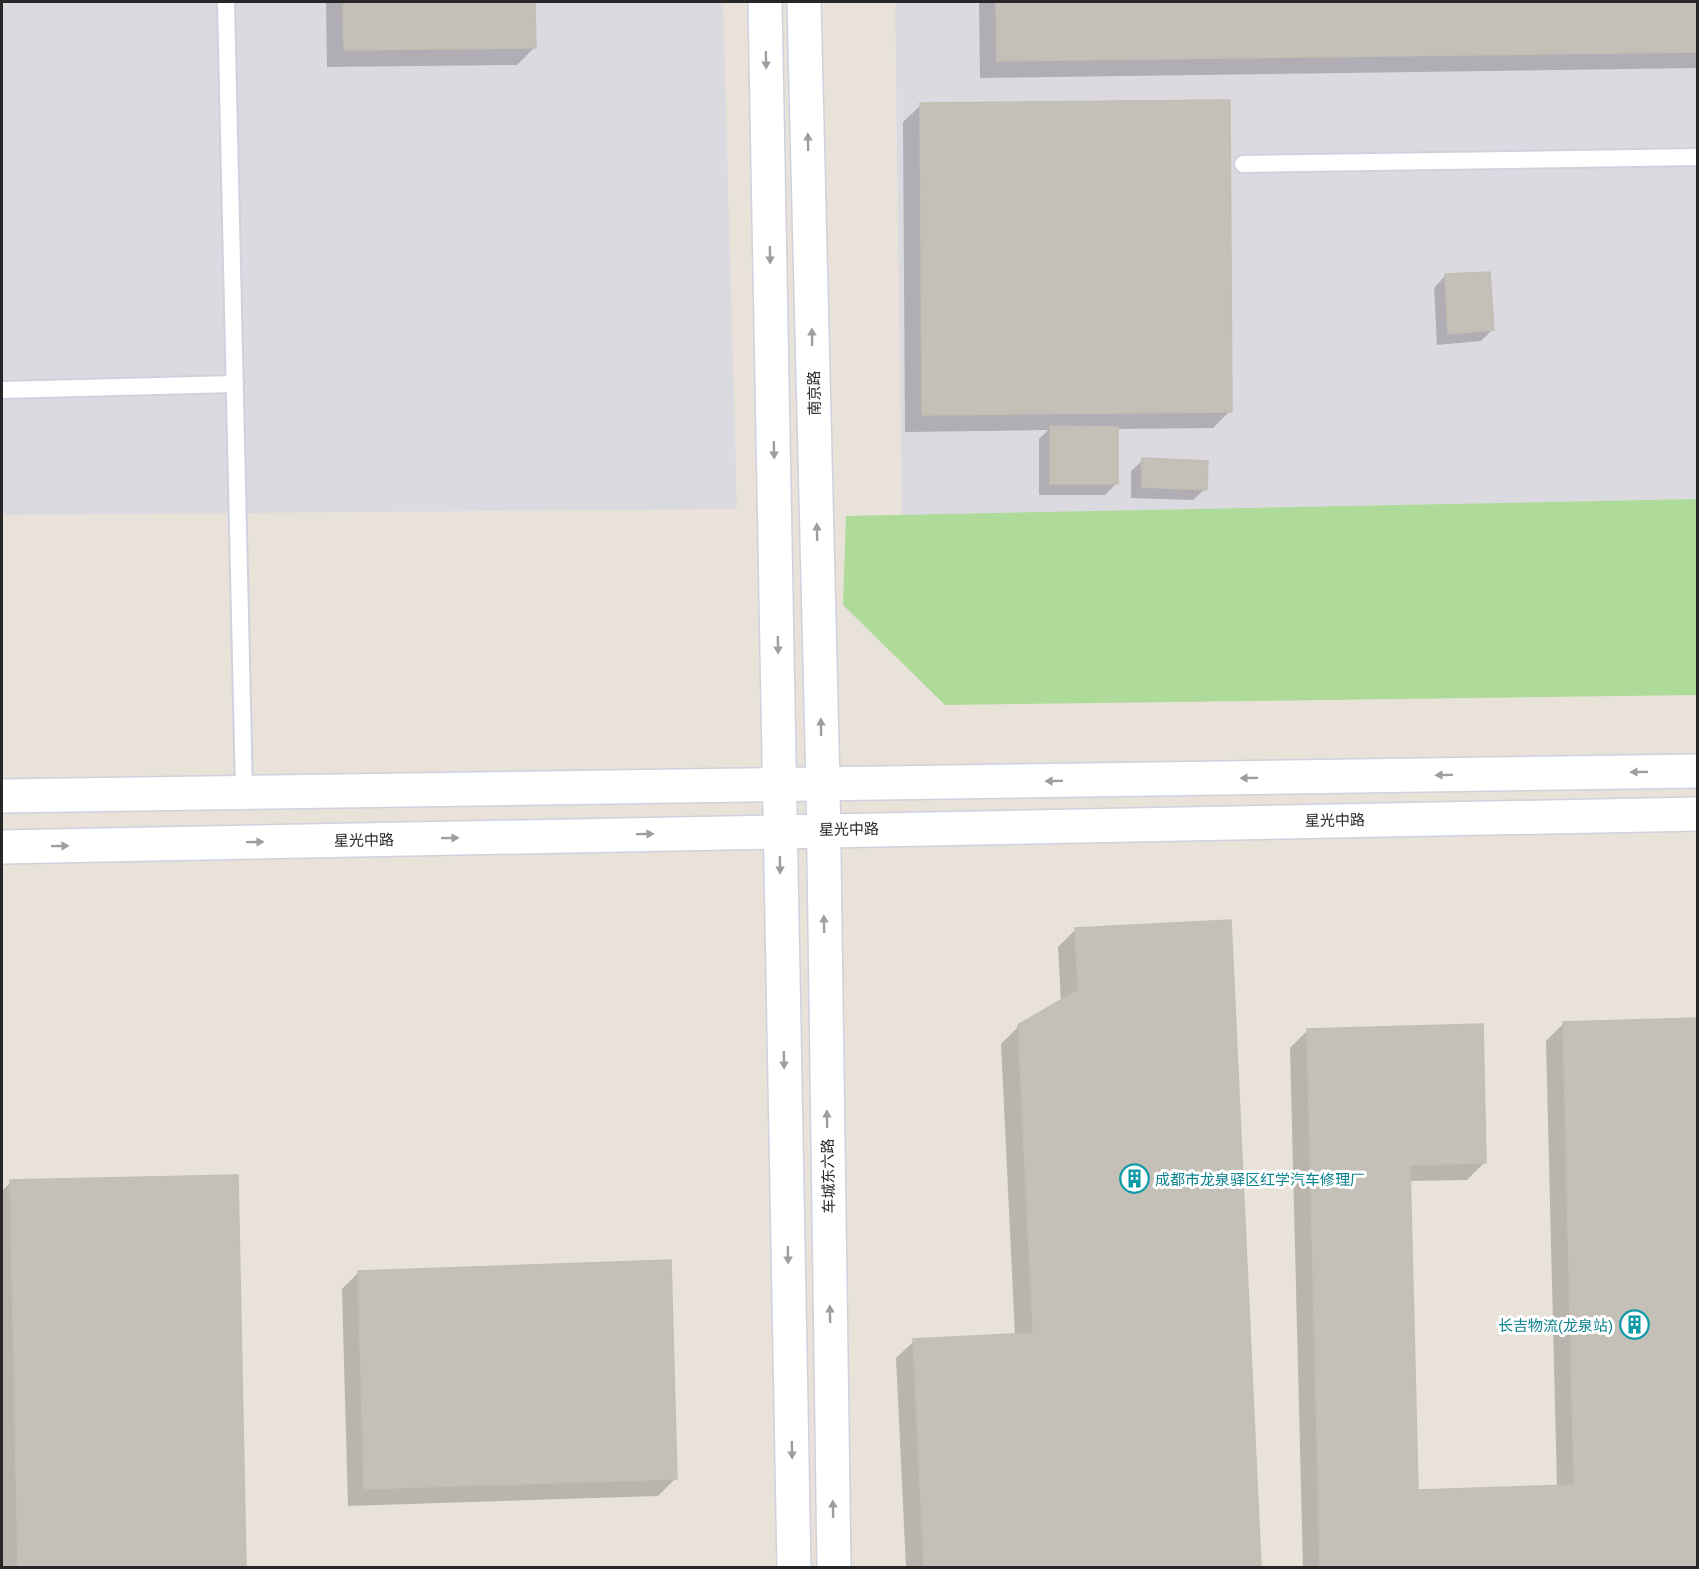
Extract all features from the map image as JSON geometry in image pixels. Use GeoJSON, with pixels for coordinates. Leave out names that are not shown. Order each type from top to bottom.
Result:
{"type":"FeatureCollection","features":[{"type":"Feature","properties":{"kind":"main road"},"geometry":{"type":"LineString","coordinates":[[765,2],[794,1568]]}},
{"type":"Feature","properties":{"kind":"main road","name":"南京路"},"geometry":{"type":"LineString","coordinates":[[804,2],[823,785]]}},
{"type":"Feature","properties":{"kind":"main road"},"geometry":{"type":"LineString","coordinates":[[2,796],[1698,771]]}},
{"type":"Feature","properties":{"kind":"main road","name":"车城东六路"},"geometry":{"type":"LineString","coordinates":[[823,785],[834,1568]]}},
{"type":"Feature","properties":{"kind":"main road","name":"星光中路"},"geometry":{"type":"LineString","coordinates":[[2,847],[1698,813]]}},
{"type":"Feature","properties":{"kind":"lane"},"geometry":{"type":"LineString","coordinates":[[226,2],[244,792]]}},
{"type":"Feature","properties":{"kind":"lane"},"geometry":{"type":"LineString","coordinates":[[1243,164],[1698,157]]}},
{"type":"Feature","properties":{"kind":"lane"},"geometry":{"type":"LineString","coordinates":[[2,390],[235,384]]}},
{"type":"Feature","properties":{"kind":"shaded area"},"geometry":{"type":"Polygon","coordinates":[[[2,2],[723,2],[737,509],[2,515],[2,2]]]}},
{"type":"Feature","properties":{"kind":"shaded area"},"geometry":{"type":"Polygon","coordinates":[[[895,2],[1697,2],[1697,499],[902,516],[895,2]]]}},
{"type":"Feature","properties":{"kind":"green space"},"geometry":{"type":"Polygon","coordinates":[[[1697,499],[1697,695],[945,705],[843,605],[846,516],[1697,499]]]}},
{"type":"Feature","properties":{"kind":"building"},"geometry":{"type":"Polygon","coordinates":[[[343,2],[535,2],[536,48],[344,50],[343,2]]]}},
{"type":"Feature","properties":{"kind":"building"},"geometry":{"type":"Polygon","coordinates":[[[996,2],[1698,2],[1698,52],[997,61],[996,2]]]}},
{"type":"Feature","properties":{"kind":"building"},"geometry":{"type":"Polygon","coordinates":[[[1230,100],[1232,412],[922,415],[920,103],[1230,100]]]}},
{"type":"Feature","properties":{"kind":"building"},"geometry":{"type":"Polygon","coordinates":[[[1490,272],[1494,330],[1448,334],[1445,274],[1490,272]]]}},
{"type":"Feature","properties":{"kind":"building"},"geometry":{"type":"Polygon","coordinates":[[[1050,426],[1118,427],[1118,484],[1050,484],[1050,426]]]}},
{"type":"Feature","properties":{"kind":"building"},"geometry":{"type":"Polygon","coordinates":[[[1142,458],[1208,461],[1207,490],[1142,487],[1142,458]]]}},
{"type":"Feature","properties":{"kind":"building","name":"成都市龙泉驿区红学汽车修理厂"},"geometry":{"type":"Polygon","coordinates":[[[1231,920],[1261,1568],[924,1568],[913,1339],[1033,1333],[1018,1025],[1078,990],[1075,928],[1231,920]]]}},
{"type":"Feature","properties":{"kind":"building","name":"长吉物流(龙泉站)"},"geometry":{"type":"Polygon","coordinates":[[[1698,1018],[1698,1568],[1320,1568],[1307,1029],[1483,1024],[1486,1163],[1410,1165],[1418,1490],[1574,1485],[1563,1022],[1698,1018]]]}},
{"type":"Feature","properties":{"kind":"building"},"geometry":{"type":"Polygon","coordinates":[[[238,1175],[246,1568],[18,1568],[10,1180],[238,1175]]]}},
{"type":"Feature","properties":{"kind":"building"},"geometry":{"type":"Polygon","coordinates":[[[671,1260],[677,1479],[364,1489],[358,1271],[671,1260]]]}},
{"type":"Feature","properties":{"kind":"place","name":"成都市龙泉驿区红学汽车修理厂"},"geometry":{"type":"Point","coordinates":[1134,1179]}},
{"type":"Feature","properties":{"kind":"place","name":"长吉物流(龙泉站)"},"geometry":{"type":"Point","coordinates":[1634,1325]}}]}
